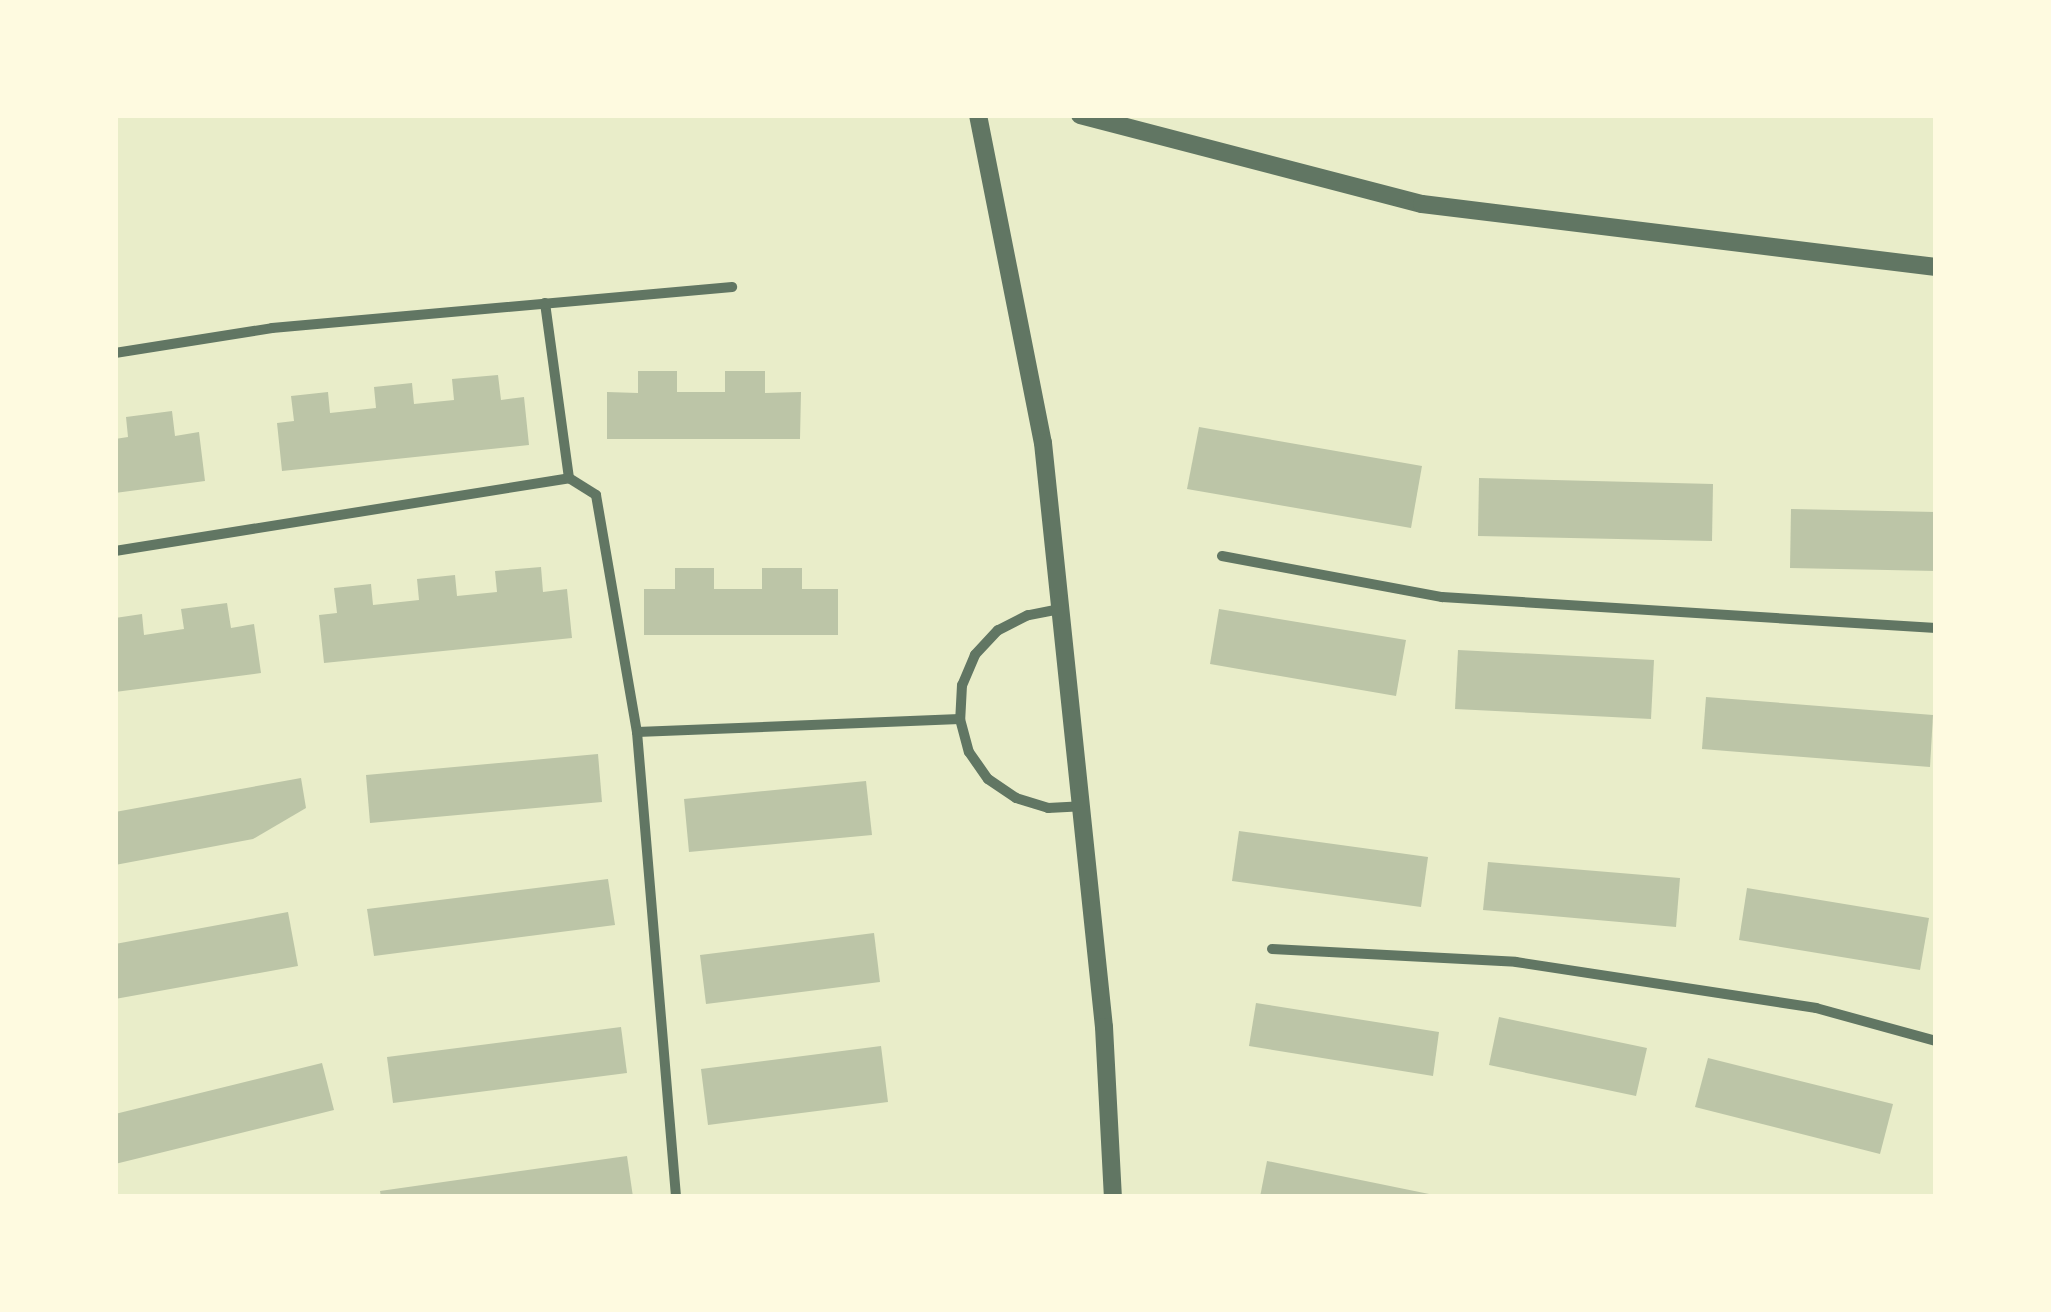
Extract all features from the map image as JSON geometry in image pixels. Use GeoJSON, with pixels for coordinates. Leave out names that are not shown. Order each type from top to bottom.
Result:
{"type":"FeatureCollection","features":[{"type":"Feature","properties":{"kind":"street"},"geometry":{"type":"LineString","coordinates":[[978,115],[1043,443],[1104,1027],[1113,1197]]}},
{"type":"Feature","properties":{"kind":"street"},"geometry":{"type":"LineString","coordinates":[[1080,115],[1422,204],[1936,268]]}},
{"type":"Feature","properties":{"kind":"street"},"geometry":{"type":"LineString","coordinates":[[115,353],[272,328],[732,287]]}},
{"type":"Feature","properties":{"kind":"street"},"geometry":{"type":"LineString","coordinates":[[545,303],[569,478]]}},
{"type":"Feature","properties":{"kind":"street"},"geometry":{"type":"LineString","coordinates":[[115,551],[569,478],[596,495],[636,732],[676,1197]]}},
{"type":"Feature","properties":{"kind":"street"},"geometry":{"type":"LineString","coordinates":[[1222,556],[1442,597],[1936,628]]}},
{"type":"Feature","properties":{"kind":"street"},"geometry":{"type":"LineString","coordinates":[[1060,609],[1028,614],[998,630],[975,655],[962,686],[960,719],[969,752],[988,779],[1016,798],[1048,808],[1081,806]]}},
{"type":"Feature","properties":{"kind":"street"},"geometry":{"type":"LineString","coordinates":[[636,732],[960,719]]}},
{"type":"Feature","properties":{"kind":"street"},"geometry":{"type":"LineString","coordinates":[[1272,949],[1516,962],[1816,1008],[1936,1041]]}},
{"type":"Feature","properties":{"kind":"building"},"geometry":{"type":"Polygon","coordinates":[[[638,371],[677,371],[677,392],[725,392],[725,371],[765,371],[765,393],[801,392],[800,439],[607,439],[607,392],[638,393],[638,371]]]}},
{"type":"Feature","properties":{"kind":"building"},"geometry":{"type":"Polygon","coordinates":[[[498,375],[501,400],[524,397],[529,445],[282,471],[277,423],[294,421],[291,396],[328,392],[330,413],[376,408],[374,387],[412,383],[414,404],[454,400],[452,379],[498,375]]]}},
{"type":"Feature","properties":{"kind":"building"},"geometry":{"type":"Polygon","coordinates":[[[172,411],[175,436],[199,432],[205,481],[115,493],[115,439],[128,437],[126,417],[172,411]]]}},
{"type":"Feature","properties":{"kind":"building"},"geometry":{"type":"Polygon","coordinates":[[[1199,427],[1422,466],[1411,528],[1187,489],[1199,427]]]}},
{"type":"Feature","properties":{"kind":"building"},"geometry":{"type":"Polygon","coordinates":[[[1479,478],[1713,484],[1712,541],[1478,536],[1479,478]]]}},
{"type":"Feature","properties":{"kind":"building"},"geometry":{"type":"Polygon","coordinates":[[[1791,509],[1936,512],[1936,571],[1790,568],[1791,509]]]}},
{"type":"Feature","properties":{"kind":"building"},"geometry":{"type":"Polygon","coordinates":[[[541,567],[543,592],[567,589],[572,638],[324,663],[319,615],[337,613],[334,588],[371,584],[373,605],[419,600],[417,579],[455,575],[457,596],[497,592],[495,571],[541,567]]]}},
{"type":"Feature","properties":{"kind":"building"},"geometry":{"type":"Polygon","coordinates":[[[675,568],[714,568],[714,589],[762,589],[762,568],[802,568],[802,589],[838,589],[838,635],[644,635],[644,589],[675,589],[675,568]]]}},
{"type":"Feature","properties":{"kind":"building"},"geometry":{"type":"Polygon","coordinates":[[[227,603],[231,628],[254,624],[261,673],[115,692],[115,618],[142,614],[144,635],[184,629],[181,609],[227,603]]]}},
{"type":"Feature","properties":{"kind":"building"},"geometry":{"type":"Polygon","coordinates":[[[1219,609],[1406,640],[1396,696],[1210,664],[1219,609]]]}},
{"type":"Feature","properties":{"kind":"building"},"geometry":{"type":"Polygon","coordinates":[[[1458,650],[1654,660],[1651,719],[1455,709],[1458,650]]]}},
{"type":"Feature","properties":{"kind":"building"},"geometry":{"type":"Polygon","coordinates":[[[1706,697],[1933,715],[1930,767],[1702,749],[1706,697]]]}},
{"type":"Feature","properties":{"kind":"building"},"geometry":{"type":"Polygon","coordinates":[[[598,754],[602,802],[370,823],[366,775],[598,754]]]}},
{"type":"Feature","properties":{"kind":"building"},"geometry":{"type":"Polygon","coordinates":[[[301,778],[306,808],[253,839],[115,865],[115,812],[301,778]]]}},
{"type":"Feature","properties":{"kind":"building"},"geometry":{"type":"Polygon","coordinates":[[[866,781],[872,835],[689,852],[684,799],[866,781]]]}},
{"type":"Feature","properties":{"kind":"building"},"geometry":{"type":"Polygon","coordinates":[[[1239,831],[1428,857],[1421,907],[1232,881],[1239,831]]]}},
{"type":"Feature","properties":{"kind":"building"},"geometry":{"type":"Polygon","coordinates":[[[1488,862],[1680,878],[1676,927],[1483,910],[1488,862]]]}},
{"type":"Feature","properties":{"kind":"building"},"geometry":{"type":"Polygon","coordinates":[[[608,879],[615,925],[374,956],[367,909],[608,879]]]}},
{"type":"Feature","properties":{"kind":"building"},"geometry":{"type":"Polygon","coordinates":[[[1747,888],[1929,918],[1920,970],[1739,940],[1747,888]]]}},
{"type":"Feature","properties":{"kind":"building"},"geometry":{"type":"Polygon","coordinates":[[[288,912],[298,966],[115,999],[115,944],[288,912]]]}},
{"type":"Feature","properties":{"kind":"building"},"geometry":{"type":"Polygon","coordinates":[[[874,933],[880,982],[706,1004],[700,955],[874,933]]]}},
{"type":"Feature","properties":{"kind":"building"},"geometry":{"type":"Polygon","coordinates":[[[1256,1003],[1439,1032],[1433,1076],[1249,1046],[1256,1003]]]}},
{"type":"Feature","properties":{"kind":"building"},"geometry":{"type":"Polygon","coordinates":[[[1499,1017],[1647,1048],[1636,1096],[1489,1065],[1499,1017]]]}},
{"type":"Feature","properties":{"kind":"building"},"geometry":{"type":"Polygon","coordinates":[[[621,1027],[627,1073],[393,1103],[387,1057],[621,1027]]]}},
{"type":"Feature","properties":{"kind":"building"},"geometry":{"type":"Polygon","coordinates":[[[881,1046],[888,1102],[708,1125],[701,1069],[881,1046]]]}},
{"type":"Feature","properties":{"kind":"building"},"geometry":{"type":"Polygon","coordinates":[[[1708,1058],[1893,1104],[1880,1154],[1695,1107],[1708,1058]]]}},
{"type":"Feature","properties":{"kind":"building"},"geometry":{"type":"Polygon","coordinates":[[[322,1063],[334,1110],[115,1164],[115,1114],[322,1063]]]}},
{"type":"Feature","properties":{"kind":"building"},"geometry":{"type":"Polygon","coordinates":[[[627,1156],[633,1197],[381,1197],[380,1191],[627,1156]]]}},
{"type":"Feature","properties":{"kind":"building"},"geometry":{"type":"Polygon","coordinates":[[[1267,1161],[1434,1195],[1434,1197],[1260,1197],[1267,1161]]]}}]}
